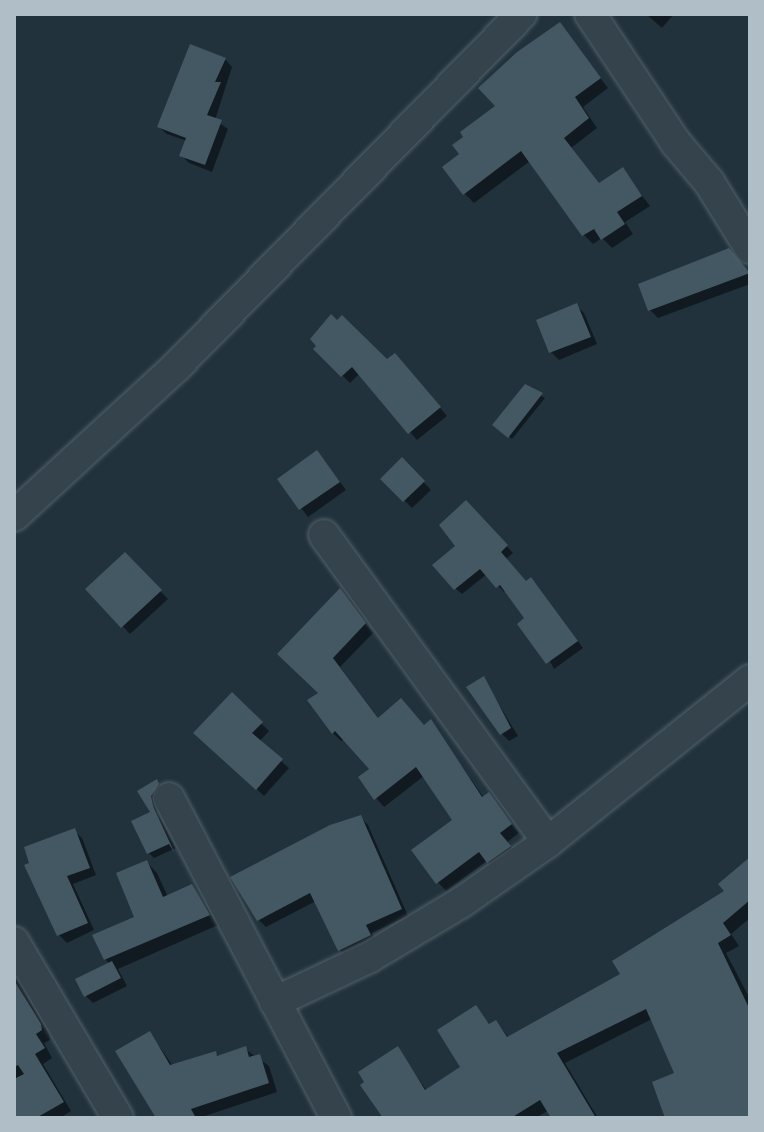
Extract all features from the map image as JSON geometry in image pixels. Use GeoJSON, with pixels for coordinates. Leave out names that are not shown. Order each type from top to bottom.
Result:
{"type":"FeatureCollection","features":[{"type":"Feature","properties":{"kind":"street"},"geometry":{"type":"LineString","coordinates":[[14,516],[176,367],[522,14]]}},
{"type":"Feature","properties":{"kind":"street"},"geometry":{"type":"LineString","coordinates":[[590,14],[676,143],[709,182],[750,248]]}},
{"type":"Feature","properties":{"kind":"street"},"geometry":{"type":"LineString","coordinates":[[324,535],[548,842]]}},
{"type":"Feature","properties":{"kind":"street"},"geometry":{"type":"LineString","coordinates":[[275,1002],[370,957],[462,902],[548,842],[750,680]]}},
{"type":"Feature","properties":{"kind":"street"},"geometry":{"type":"LineString","coordinates":[[169,798],[336,1118]]}},
{"type":"Feature","properties":{"kind":"street"},"geometry":{"type":"LineString","coordinates":[[14,942],[118,1118]]}},
{"type":"Feature","properties":{"kind":"building"},"geometry":{"type":"Polygon","coordinates":[[[560,22],[601,78],[575,97],[589,118],[564,138],[599,183],[623,167],[642,196],[617,212],[625,224],[601,240],[594,229],[582,236],[521,151],[463,195],[442,167],[459,154],[452,145],[463,137],[460,132],[495,106],[478,88],[517,52],[560,22]]]}},
{"type":"Feature","properties":{"kind":"building"},"geometry":{"type":"Polygon","coordinates":[[[190,44],[226,58],[215,82],[221,82],[207,115],[222,120],[205,165],[179,156],[186,138],[157,127],[190,44]]]}},
{"type":"Feature","properties":{"kind":"building"},"geometry":{"type":"Polygon","coordinates":[[[729,248],[750,273],[648,311],[638,284],[729,248]]]}},
{"type":"Feature","properties":{"kind":"building"},"geometry":{"type":"Polygon","coordinates":[[[577,303],[591,337],[549,353],[536,320],[577,303]]]}},
{"type":"Feature","properties":{"kind":"building"},"geometry":{"type":"Polygon","coordinates":[[[331,314],[337,320],[342,315],[387,359],[395,353],[441,407],[408,434],[352,367],[341,377],[313,349],[316,346],[310,339],[331,314]]]}},
{"type":"Feature","properties":{"kind":"building"},"geometry":{"type":"Polygon","coordinates":[[[525,384],[543,393],[508,438],[492,425],[525,384]]]}},
{"type":"Feature","properties":{"kind":"building"},"geometry":{"type":"Polygon","coordinates":[[[317,450],[340,482],[299,510],[277,479],[317,450]]]}},
{"type":"Feature","properties":{"kind":"building"},"geometry":{"type":"Polygon","coordinates":[[[402,457],[425,481],[403,502],[380,479],[402,457]]]}},
{"type":"Feature","properties":{"kind":"building"},"geometry":{"type":"Polygon","coordinates":[[[466,500],[508,545],[501,552],[526,581],[531,577],[578,641],[546,664],[517,624],[524,618],[500,585],[496,588],[480,569],[454,590],[432,565],[455,546],[439,525],[466,500]]]}},
{"type":"Feature","properties":{"kind":"building"},"geometry":{"type":"Polygon","coordinates":[[[125,552],[162,590],[121,628],[85,589],[125,552]]]}},
{"type":"Feature","properties":{"kind":"building"},"geometry":{"type":"Polygon","coordinates":[[[340,588],[366,623],[333,658],[378,718],[401,698],[424,725],[431,719],[482,797],[489,792],[512,824],[500,833],[511,846],[487,863],[479,852],[436,884],[411,850],[452,820],[416,767],[374,800],[358,777],[369,769],[335,731],[332,734],[307,700],[318,693],[277,654],[340,588]]]}},
{"type":"Feature","properties":{"kind":"building"},"geometry":{"type":"Polygon","coordinates":[[[484,676],[511,728],[500,735],[466,687],[484,676]]]}},
{"type":"Feature","properties":{"kind":"building"},"geometry":{"type":"Polygon","coordinates":[[[232,692],[263,722],[252,733],[283,759],[256,790],[193,733],[232,692]]]}},
{"type":"Feature","properties":{"kind":"building"},"geometry":{"type":"Polygon","coordinates":[[[157,779],[159,784],[151,796],[153,806],[175,854],[169,844],[147,854],[131,821],[150,812],[137,791],[157,779]]]}},
{"type":"Feature","properties":{"kind":"building"},"geometry":{"type":"Polygon","coordinates":[[[361,815],[402,909],[366,925],[371,935],[338,951],[310,893],[257,921],[230,877],[330,825],[361,815]]]}},
{"type":"Feature","properties":{"kind":"building"},"geometry":{"type":"Polygon","coordinates":[[[75,828],[90,868],[67,876],[88,923],[57,936],[24,865],[29,863],[24,847],[75,828]]]}},
{"type":"Feature","properties":{"kind":"building"},"geometry":{"type":"Polygon","coordinates":[[[750,857],[750,900],[723,923],[731,935],[718,943],[750,1010],[750,1118],[665,1118],[652,1082],[674,1073],[646,1009],[557,1053],[596,1118],[551,1118],[540,1100],[511,1118],[383,1118],[360,1085],[364,1082],[358,1072],[398,1046],[425,1090],[460,1067],[437,1030],[476,1005],[489,1024],[496,1020],[507,1037],[620,974],[612,961],[724,891],[718,884],[750,857]]]}},
{"type":"Feature","properties":{"kind":"building"},"geometry":{"type":"Polygon","coordinates":[[[147,860],[163,897],[192,884],[210,915],[104,960],[92,935],[134,917],[116,873],[147,860]]]}},
{"type":"Feature","properties":{"kind":"building"},"geometry":{"type":"Polygon","coordinates":[[[112,961],[121,978],[84,997],[75,979],[112,961]]]}},
{"type":"Feature","properties":{"kind":"building"},"geometry":{"type":"Polygon","coordinates":[[[14,980],[41,1024],[42,1030],[36,1034],[45,1048],[35,1054],[64,1102],[36,1118],[14,1118],[14,1079],[24,1074],[18,1065],[14,1067],[14,980]]]}},
{"type":"Feature","properties":{"kind":"building"},"geometry":{"type":"Polygon","coordinates":[[[150,1031],[170,1065],[216,1051],[217,1056],[246,1046],[249,1057],[260,1054],[269,1083],[191,1109],[196,1118],[156,1118],[115,1051],[150,1031]]]}}]}
